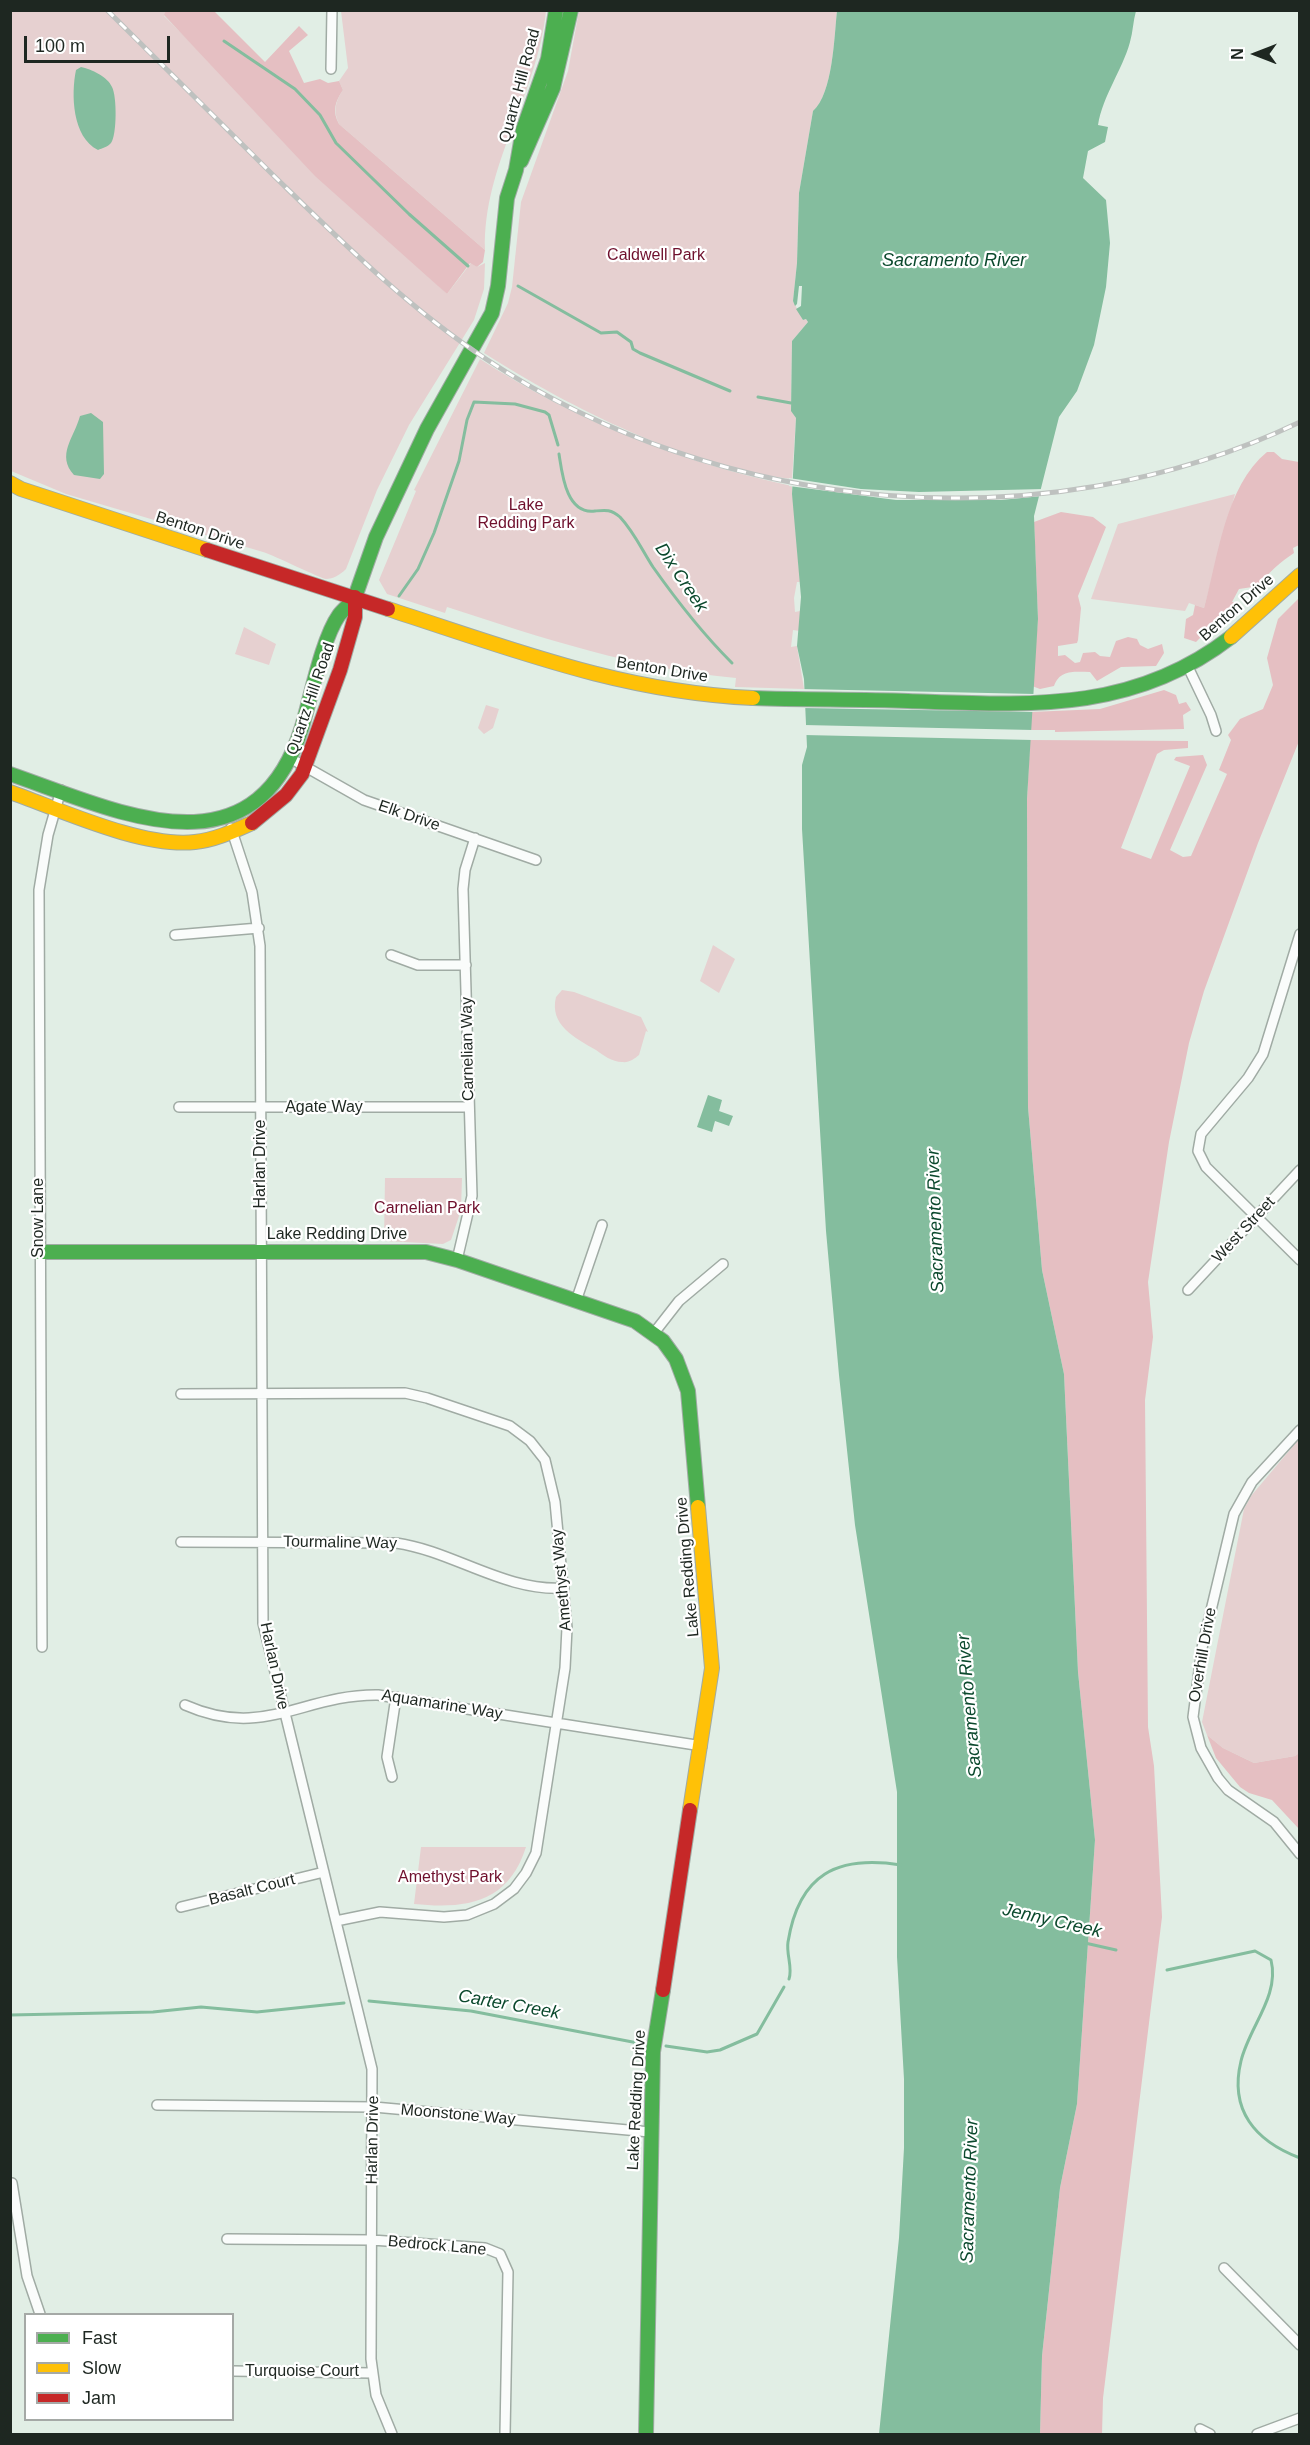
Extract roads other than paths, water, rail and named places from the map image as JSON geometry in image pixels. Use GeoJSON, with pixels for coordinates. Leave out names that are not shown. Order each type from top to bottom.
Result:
{"type":"FeatureCollection","features":[{"type":"Feature","properties":{"kind":"street"},"geometry":{"type":"LineString","coordinates":[[331,69],[332,10]]}},
{"type":"Feature","properties":{"kind":"street","name":"Quartz Hill Road"},"geometry":{"type":"LineString","coordinates":[[10,792],[55,809],[164,842],[195,843],[232,832],[266,814],[286,795],[305,769],[349,638],[355,618],[355,598],[376,537],[404,476],[490,319],[498,286],[506,206],[516,170],[523,130],[548,59],[556,10]]}},
{"type":"Feature","properties":{"kind":"street","name":"Quartz Hill Road"},"geometry":{"type":"LineString","coordinates":[[516,170],[551,100],[566,47],[571,10]]}},
{"type":"Feature","properties":{"kind":"street","name":"Benton Drive"},"geometry":{"type":"LineString","coordinates":[[10,483],[21,489],[606,679],[677,691],[764,699],[1064,702],[1130,691],[1188,667],[1244,628],[1299,575]]}},
{"type":"Feature","properties":{"kind":"street","name":"Quartz Hill Road"},"geometry":{"type":"LineString","coordinates":[[10,774],[161,824],[192,825],[227,817],[261,795],[290,758],[339,615],[355,598]]}},
{"type":"Feature","properties":{"kind":"street"},"geometry":{"type":"LineString","coordinates":[[1188,667],[1211,715],[1216,731]]}},
{"type":"Feature","properties":{"kind":"street","name":"Elk Drive"},"geometry":{"type":"LineString","coordinates":[[290,758],[305,769],[364,800],[536,860]]}},
{"type":"Feature","properties":{"kind":"street","name":"Snow Lane"},"geometry":{"type":"LineString","coordinates":[[42,1647],[39,890],[42,861],[61,790]]}},
{"type":"Feature","properties":{"kind":"street","name":"Harlan Drive"},"geometry":{"type":"LineString","coordinates":[[227,817],[249,880],[259,928],[264,1631],[372,2069],[374,2107],[372,2373],[380,2407],[392,2434]]}},
{"type":"Feature","properties":{"kind":"street","name":"Carnelian Way"},"geometry":{"type":"LineString","coordinates":[[457,1260],[472,1204],[463,880],[475,838]]}},
{"type":"Feature","properties":{"kind":"street"},"geometry":{"type":"LineString","coordinates":[[175,935],[259,928]]}},
{"type":"Feature","properties":{"kind":"street"},"geometry":{"type":"LineString","coordinates":[[1299,934],[1263,1054],[1241,1087],[1207,1124],[1198,1146],[1200,1160],[1206,1167],[1299,1260]]}},
{"type":"Feature","properties":{"kind":"street"},"geometry":{"type":"LineString","coordinates":[[391,954],[418,965],[466,965]]}},
{"type":"Feature","properties":{"kind":"street","name":"Agate Way"},"geometry":{"type":"LineString","coordinates":[[179,1107],[469,1107]]}},
{"type":"Feature","properties":{"kind":"street","name":"West Street"},"geometry":{"type":"LineString","coordinates":[[1188,1290],[1299,1170]]}},
{"type":"Feature","properties":{"kind":"street"},"geometry":{"type":"LineString","coordinates":[[576,1301],[602,1225]]}},
{"type":"Feature","properties":{"kind":"street","name":"Lake Redding Drive"},"geometry":{"type":"LineString","coordinates":[[39,1252],[419,1252],[457,1260],[635,1321],[654,1333],[676,1357],[688,1391],[712,1651],[711,1687],[653,2052],[646,2434]]}},
{"type":"Feature","properties":{"kind":"street"},"geometry":{"type":"LineString","coordinates":[[654,1333],[679,1301],[723,1264]]}},
{"type":"Feature","properties":{"kind":"street","name":"Amethyst Way"},"geometry":{"type":"LineString","coordinates":[[181,1394],[411,1394],[476,1413],[516,1430],[539,1452],[552,1481],[564,1588],[567,1656],[536,1853],[523,1878],[507,1895],[478,1912],[454,1917],[380,1912],[336,1921]]}},
{"type":"Feature","properties":{"kind":"street","name":"Overhill Drive"},"geometry":{"type":"LineString","coordinates":[[1299,1430],[1248,1488],[1231,1523],[1197,1673],[1193,1709],[1194,1728],[1204,1756],[1223,1784],[1274,1822],[1299,1854]]}},
{"type":"Feature","properties":{"kind":"street","name":"Tourmaline Way"},"geometry":{"type":"LineString","coordinates":[[181,1542],[381,1542],[408,1545],[517,1582],[544,1589],[564,1588]]}},
{"type":"Feature","properties":{"kind":"street","name":"Aquamarine Way"},"geometry":{"type":"LineString","coordinates":[[185,1705],[210,1716],[233,1720],[284,1713],[357,1696],[396,1697],[702,1746]]}},
{"type":"Feature","properties":{"kind":"street"},"geometry":{"type":"LineString","coordinates":[[392,1777],[387,1757],[396,1697]]}},
{"type":"Feature","properties":{"kind":"street","name":"Basalt Court"},"geometry":{"type":"LineString","coordinates":[[181,1907],[324,1872]]}},
{"type":"Feature","properties":{"kind":"street","name":"Moonstone Way"},"geometry":{"type":"LineString","coordinates":[[157,2105],[374,2107],[650,2132]]}},
{"type":"Feature","properties":{"kind":"street"},"geometry":{"type":"LineString","coordinates":[[12,2183],[27,2276],[40,2313]]}},
{"type":"Feature","properties":{"kind":"street","name":"Bedrock Lane"},"geometry":{"type":"LineString","coordinates":[[227,2239],[372,2240],[484,2248],[503,2258],[508,2272],[505,2434]]}},
{"type":"Feature","properties":{"kind":"street"},"geometry":{"type":"LineString","coordinates":[[1224,2268],[1299,2345]]}},
{"type":"Feature","properties":{"kind":"street","name":"Turquoise Court"},"geometry":{"type":"LineString","coordinates":[[234,2371],[372,2373]]}},
{"type":"Feature","properties":{"kind":"street"},"geometry":{"type":"LineString","coordinates":[[1257,2434],[1299,2418]]}},
{"type":"Feature","properties":{"kind":"street"},"geometry":{"type":"LineString","coordinates":[[1200,2429],[1210,2434]]}},
{"type":"Feature","properties":{"kind":"water","name":"Sacramento River"},"geometry":{"type":"Polygon","coordinates":[[[837,11],[1136,11],[1127,53],[1100,114],[1098,125],[1108,127],[1105,142],[1088,151],[1083,178],[1106,200],[1110,243],[1106,287],[1094,345],[1077,391],[1059,417],[1034,516],[1038,619],[1027,799],[1028,1107],[1042,1270],[1064,1374],[1078,1672],[1095,1840],[1077,2104],[1060,2188],[1042,2356],[1040,2434],[879,2434],[899,2238],[904,2148],[904,2079],[897,1957],[897,1792],[855,1525],[826,1231],[802,829],[802,765],[807,747],[804,679],[797,646],[801,597],[792,494],[796,418],[791,411],[792,341],[808,322],[806,319],[803,320],[796,309],[801,306],[802,286],[799,286],[795,306],[793,301],[797,263],[799,193],[813,111],[820,103],[829,79],[837,11]]]}},
{"type":"Feature","properties":{"kind":"water"},"geometry":{"type":"Polygon","coordinates":[[[81,67],[103,77],[110,83],[114,92],[116,115],[113,139],[108,146],[98,150],[89,144],[83,135],[75,114],[74,80],[76,70],[81,67]]]}},
{"type":"Feature","properties":{"kind":"water"},"geometry":{"type":"Polygon","coordinates":[[[91,413],[103,422],[104,474],[100,479],[74,475],[66,460],[68,446],[80,416],[91,413]]]}},
{"type":"Feature","properties":{"kind":"water"},"geometry":{"type":"Polygon","coordinates":[[[708,1095],[722,1100],[719,1111],[733,1116],[729,1126],[715,1121],[712,1132],[697,1127],[708,1095]]]}},
{"type":"Feature","properties":{"kind":"waterway"},"geometry":{"type":"LineString","coordinates":[[224,41],[295,89],[320,115],[336,143],[409,214],[468,266]]}},
{"type":"Feature","properties":{"kind":"waterway"},"geometry":{"type":"LineString","coordinates":[[518,286],[601,333],[617,332],[631,342],[633,349],[640,353],[730,391]]}},
{"type":"Feature","properties":{"kind":"waterway"},"geometry":{"type":"LineString","coordinates":[[758,397],[791,403]]}},
{"type":"Feature","properties":{"kind":"waterway"},"geometry":{"type":"LineString","coordinates":[[399,596],[418,569],[434,533],[459,461],[467,420],[474,402],[515,404],[545,412],[549,415],[558,445]]}},
{"type":"Feature","properties":{"kind":"waterway","name":"Dix Creek"},"geometry":{"type":"LineString","coordinates":[[559,454],[564,481],[572,500],[585,510],[608,511],[620,517],[681,605],[732,663]]}},
{"type":"Feature","properties":{"kind":"waterway","name":"Carter Creek"},"geometry":{"type":"LineString","coordinates":[[789,1979],[788,1942],[793,1919],[801,1900],[812,1885],[825,1874],[840,1867],[858,1863],[901,1865]]}},
{"type":"Feature","properties":{"kind":"waterway","name":"Jenny Creek"},"geometry":{"type":"LineString","coordinates":[[1085,1943],[1116,1950]]}},
{"type":"Feature","properties":{"kind":"waterway","name":"Jenny Creek"},"geometry":{"type":"LineString","coordinates":[[1167,1970],[1255,1951],[1271,1960],[1273,1973],[1268,1999],[1241,2061],[1238,2079],[1239,2094],[1249,2122],[1258,2133],[1270,2143],[1300,2158]]}},
{"type":"Feature","properties":{"kind":"waterway","name":"Carter Creek"},"geometry":{"type":"LineString","coordinates":[[666,2046],[707,2052],[720,2050],[757,2034],[784,1987]]}},
{"type":"Feature","properties":{"kind":"waterway","name":"Carter Creek"},"geometry":{"type":"LineString","coordinates":[[369,2001],[471,2011],[643,2044]]}},
{"type":"Feature","properties":{"kind":"waterway"},"geometry":{"type":"LineString","coordinates":[[10,2015],[153,2012],[201,2007],[257,2012],[344,2003]]}},
{"type":"Feature","properties":{"kind":"railway"},"geometry":{"type":"LineString","coordinates":[[107,10],[323,224],[375,272],[457,339],[486,359],[578,412],[676,452],[779,480],[885,495],[991,497],[1097,486],[1201,461],[1300,422]]}},
{"type":"Feature","properties":{"kind":"park label","name":"Caldwell Park"},"geometry":{"type":"Point","coordinates":[656,256]}},
{"type":"Feature","properties":{"kind":"park label","name":"Lake Redding Park"},"geometry":{"type":"Point","coordinates":[526,515]}},
{"type":"Feature","properties":{"kind":"park label","name":"Carnelian Park"},"geometry":{"type":"Point","coordinates":[427,1209]}},
{"type":"Feature","properties":{"kind":"park label","name":"Amethyst Park"},"geometry":{"type":"Point","coordinates":[450,1878]}}]}
